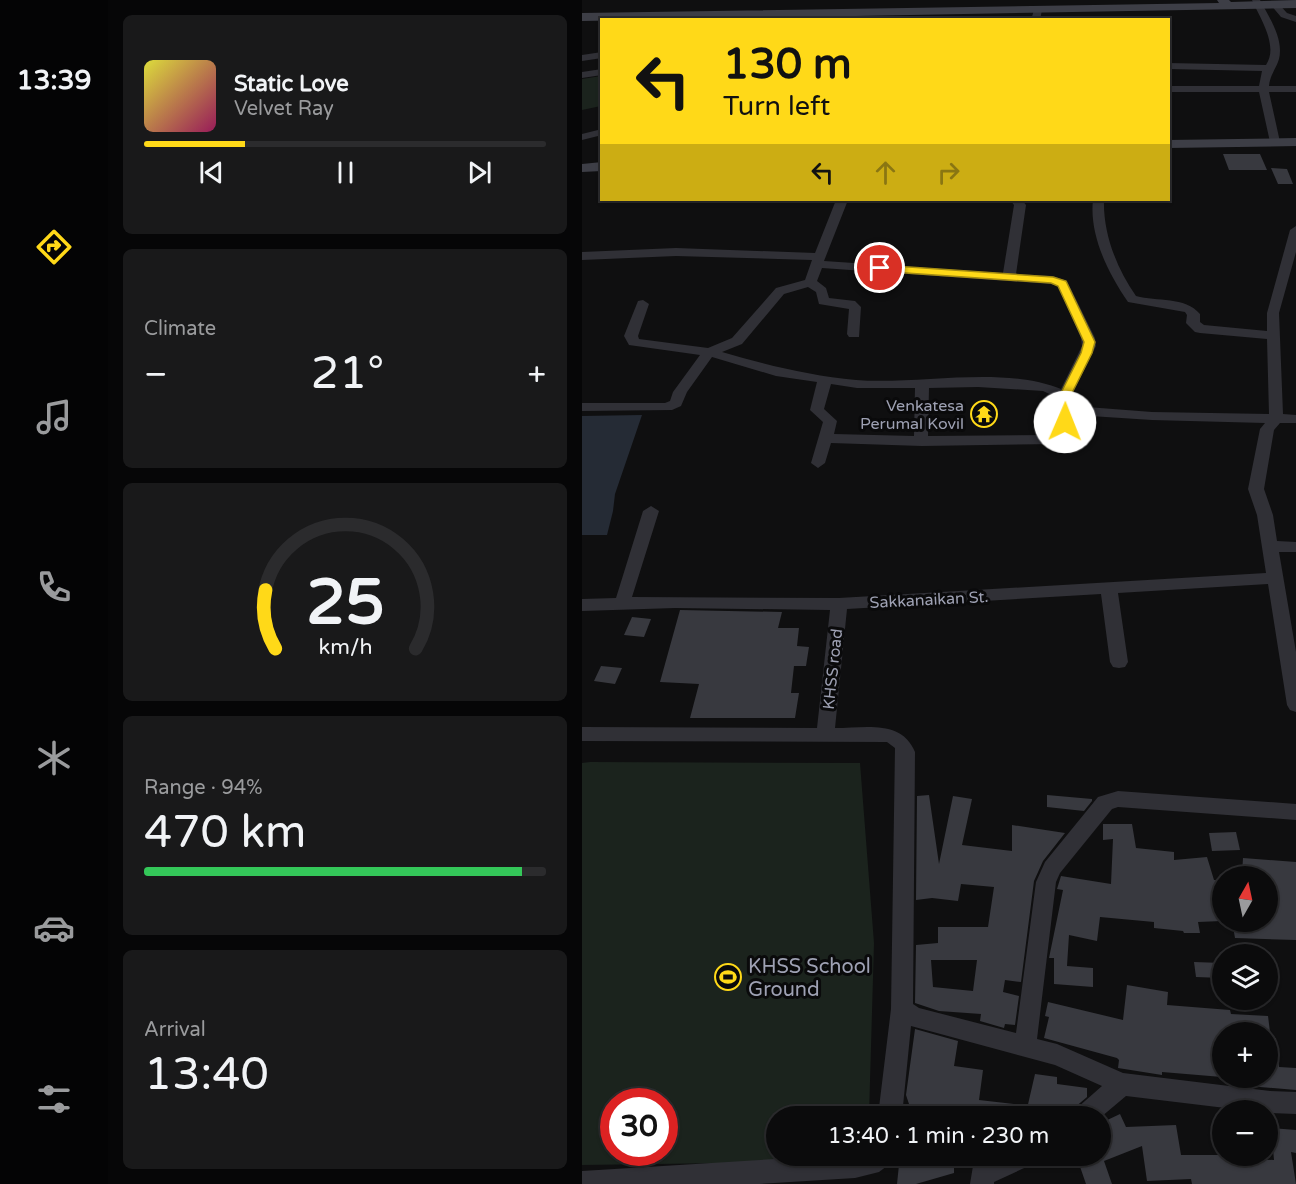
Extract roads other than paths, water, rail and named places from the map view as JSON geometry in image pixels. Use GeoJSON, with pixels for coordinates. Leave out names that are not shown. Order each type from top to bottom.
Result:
{"type":"FeatureCollection","features":[{"type":"Feature","properties":{"kind":"street"},"geometry":{"type":"LineString","coordinates":[[582,17],[1036,15],[1226,3],[1296,4]]}},
{"type":"Feature","properties":{"kind":"street"},"geometry":{"type":"LineString","coordinates":[[1258,4],[1274,39],[1274,60],[1267,68],[1262,89],[1275,142]]}},
{"type":"Feature","properties":{"kind":"street"},"geometry":{"type":"LineString","coordinates":[[1274,4],[1284,15],[1296,19]]}},
{"type":"Feature","properties":{"kind":"street"},"geometry":{"type":"LineString","coordinates":[[582,58],[600,55]]}},
{"type":"Feature","properties":{"kind":"street"},"geometry":{"type":"LineString","coordinates":[[1170,66],[1267,68]]}},
{"type":"Feature","properties":{"kind":"street"},"geometry":{"type":"LineString","coordinates":[[582,75],[600,72]]}},
{"type":"Feature","properties":{"kind":"street"},"geometry":{"type":"LineString","coordinates":[[1170,89],[1296,89]]}},
{"type":"Feature","properties":{"kind":"street"},"geometry":{"type":"LineString","coordinates":[[582,137],[600,132]]}},
{"type":"Feature","properties":{"kind":"street"},"geometry":{"type":"LineString","coordinates":[[1170,144],[1296,142]]}},
{"type":"Feature","properties":{"kind":"street"},"geometry":{"type":"LineString","coordinates":[[582,168],[600,166]]}},
{"type":"Feature","properties":{"kind":"street"},"geometry":{"type":"LineString","coordinates":[[810,282],[841,201]]}},
{"type":"Feature","properties":{"kind":"street"},"geometry":{"type":"LineString","coordinates":[[1009,277],[1020,205],[1017,201]]}},
{"type":"Feature","properties":{"kind":"street"},"geometry":{"type":"LineString","coordinates":[[1098,201],[1096,211],[1113,265],[1132,299],[1188,308],[1194,314],[1193,323],[1200,329],[1273,336]]}},
{"type":"Feature","properties":{"kind":"street"},"geometry":{"type":"LineString","coordinates":[[1296,230],[1273,313],[1275,414],[1268,429],[1256,489],[1265,515],[1296,705]]}},
{"type":"Feature","properties":{"kind":"street"},"geometry":{"type":"LineString","coordinates":[[582,256],[676,252],[1053,280],[1063,284],[1089,342],[1087,353],[1065,395],[1070,410],[1065,422],[1066,432],[1056,439],[922,441],[825,438]]}},
{"type":"Feature","properties":{"kind":"street"},"geometry":{"type":"LineString","coordinates":[[810,282],[822,291],[822,299],[825,302],[855,307],[854,334]]}},
{"type":"Feature","properties":{"kind":"street"},"geometry":{"type":"LineString","coordinates":[[582,407],[667,407],[676,403],[680,392],[709,352],[737,341],[780,291],[810,282]]}},
{"type":"Feature","properties":{"kind":"street"},"geometry":{"type":"LineString","coordinates":[[643,304],[631,336],[634,342],[709,352],[776,372],[857,384],[1012,383],[1044,385],[1065,395]]}},
{"type":"Feature","properties":{"kind":"street"},"geometry":{"type":"LineString","coordinates":[[818,463],[830,419],[819,414],[817,410],[825,379]]}},
{"type":"Feature","properties":{"kind":"street"},"geometry":{"type":"LineString","coordinates":[[922,384],[920,430],[922,441]]}},
{"type":"Feature","properties":{"kind":"street"},"geometry":{"type":"LineString","coordinates":[[1070,410],[1152,416],[1275,414],[1296,420]]}},
{"type":"Feature","properties":{"kind":"street"},"geometry":{"type":"LineString","coordinates":[[622,604],[651,511]]}},
{"type":"Feature","properties":{"kind":"street"},"geometry":{"type":"LineString","coordinates":[[1270,551],[1296,547]]}},
{"type":"Feature","properties":{"kind":"street","name":"Sakkanaikan St."},"geometry":{"type":"LineString","coordinates":[[582,605],[838,604],[1275,578]]}},
{"type":"Feature","properties":{"kind":"street"},"geometry":{"type":"LineString","coordinates":[[1109,589],[1119,662]]}},
{"type":"Feature","properties":{"kind":"street","name":"KHSS road"},"geometry":{"type":"LineString","coordinates":[[825,734],[838,604]]}},
{"type":"Feature","properties":{"kind":"street"},"geometry":{"type":"LineString","coordinates":[[582,734],[888,735],[904,744],[906,752],[903,1009],[891,1106]]}},
{"type":"Feature","properties":{"kind":"street"},"geometry":{"type":"LineString","coordinates":[[1025,1046],[1048,874],[1105,802],[1118,799],[1296,812]]}},
{"type":"Feature","properties":{"kind":"street"},"geometry":{"type":"LineString","coordinates":[[903,1009],[914,1017],[1057,1055],[1122,1084],[1270,1102],[1296,1103]]}},
{"type":"Feature","properties":{"kind":"street"},"geometry":{"type":"LineString","coordinates":[[1097,1106],[1122,1084]]}},
{"type":"Feature","properties":{"kind":"street"},"geometry":{"type":"LineString","coordinates":[[582,1183],[855,1166]]}},
{"type":"Feature","properties":{"kind":"street"},"geometry":{"type":"LineString","coordinates":[[982,1184],[982,1175],[1002,1166]]}},
{"type":"Feature","properties":{"kind":"place","name":"Venkatesa Perumal Kovil"},"geometry":{"type":"Point","coordinates":[984,414]}},
{"type":"Feature","properties":{"kind":"place","name":"KHSS School Ground"},"geometry":{"type":"Point","coordinates":[728,977]}}]}
